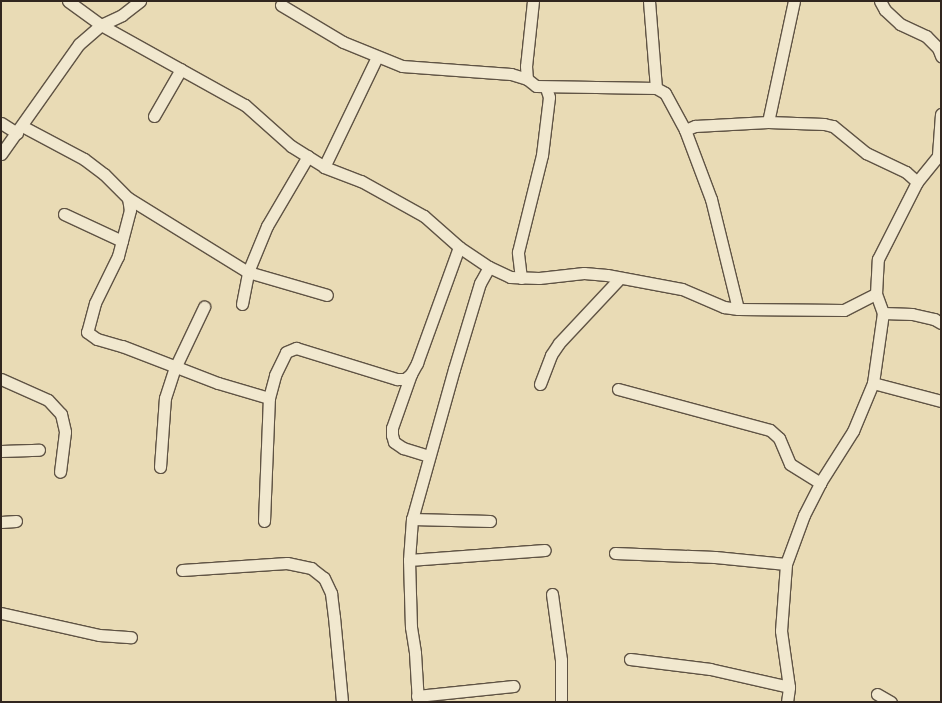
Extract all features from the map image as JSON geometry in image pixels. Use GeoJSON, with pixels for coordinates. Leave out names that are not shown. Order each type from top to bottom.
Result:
{"type":"FeatureCollection","features":[{"type":"Feature","properties":{"kind":"street"},"geometry":{"type":"LineString","coordinates":[[68,1],[101,25],[245,105],[291,146],[324,167],[361,181],[424,216],[459,247],[488,267],[510,277],[521,278],[584,273],[682,289],[724,307],[738,309],[844,310],[876,294]]}},
{"type":"Feature","properties":{"kind":"street"},"geometry":{"type":"LineString","coordinates":[[1,154],[79,44],[101,25],[122,15],[140,1]]}},
{"type":"Feature","properties":{"kind":"street"},"geometry":{"type":"LineString","coordinates":[[527,79],[526,66],[533,1]]}},
{"type":"Feature","properties":{"kind":"street"},"geometry":{"type":"LineString","coordinates":[[649,1],[656,88]]}},
{"type":"Feature","properties":{"kind":"street"},"geometry":{"type":"LineString","coordinates":[[768,122],[794,1]]}},
{"type":"Feature","properties":{"kind":"street"},"geometry":{"type":"LineString","coordinates":[[880,1],[885,10],[900,24],[926,36],[938,48],[941,56]]}},
{"type":"Feature","properties":{"kind":"street"},"geometry":{"type":"LineString","coordinates":[[281,5],[343,42],[402,66],[511,74],[527,79],[536,86],[546,88],[656,88],[665,93],[685,130],[711,199],[738,309]]}},
{"type":"Feature","properties":{"kind":"street"},"geometry":{"type":"LineString","coordinates":[[324,167],[377,57]]}},
{"type":"Feature","properties":{"kind":"street"},"geometry":{"type":"LineString","coordinates":[[154,116],[181,69]]}},
{"type":"Feature","properties":{"kind":"street"},"geometry":{"type":"LineString","coordinates":[[521,278],[518,252],[542,155],[549,97],[546,88]]}},
{"type":"Feature","properties":{"kind":"street"},"geometry":{"type":"LineString","coordinates":[[787,702],[789,687],[780,631],[786,564],[792,542],[820,483],[853,431],[873,383],[883,313],[876,294],[878,259],[917,182],[940,154],[941,114]]}},
{"type":"Feature","properties":{"kind":"street"},"geometry":{"type":"LineString","coordinates":[[685,130],[695,126],[768,122],[833,126],[866,153],[906,172],[917,182]]}},
{"type":"Feature","properties":{"kind":"street"},"geometry":{"type":"LineString","coordinates":[[1,123],[20,129],[84,159],[104,174],[128,198],[248,272],[327,295]]}},
{"type":"Feature","properties":{"kind":"street"},"geometry":{"type":"LineString","coordinates":[[242,304],[248,272],[267,226],[308,156]]}},
{"type":"Feature","properties":{"kind":"street"},"geometry":{"type":"LineString","coordinates":[[128,198],[130,210],[118,256],[95,303],[87,332],[97,340],[122,346],[175,368],[269,398]]}},
{"type":"Feature","properties":{"kind":"street"},"geometry":{"type":"LineString","coordinates":[[64,214],[122,241]]}},
{"type":"Feature","properties":{"kind":"street"},"geometry":{"type":"LineString","coordinates":[[429,456],[403,448],[394,442],[392,428],[459,247]]}},
{"type":"Feature","properties":{"kind":"street"},"geometry":{"type":"LineString","coordinates":[[488,267],[480,283],[412,518],[409,560],[411,627],[416,653],[418,699],[514,686]]}},
{"type":"Feature","properties":{"kind":"street"},"geometry":{"type":"LineString","coordinates":[[540,384],[551,355],[559,344],[619,279]]}},
{"type":"Feature","properties":{"kind":"street"},"geometry":{"type":"LineString","coordinates":[[160,467],[165,398],[175,368],[204,307]]}},
{"type":"Feature","properties":{"kind":"street"},"geometry":{"type":"LineString","coordinates":[[883,313],[912,314],[934,319],[941,323]]}},
{"type":"Feature","properties":{"kind":"street"},"geometry":{"type":"LineString","coordinates":[[264,521],[269,398],[275,375],[286,352],[296,348],[397,379],[405,379],[411,374]]}},
{"type":"Feature","properties":{"kind":"street"},"geometry":{"type":"LineString","coordinates":[[1,379],[48,400],[61,414],[65,432],[60,472]]}},
{"type":"Feature","properties":{"kind":"street"},"geometry":{"type":"LineString","coordinates":[[873,383],[941,401]]}},
{"type":"Feature","properties":{"kind":"street"},"geometry":{"type":"LineString","coordinates":[[618,389],[770,430],[779,438],[790,464],[820,483]]}},
{"type":"Feature","properties":{"kind":"street"},"geometry":{"type":"LineString","coordinates":[[1,451],[39,450]]}},
{"type":"Feature","properties":{"kind":"street"},"geometry":{"type":"LineString","coordinates":[[412,518],[490,521]]}},
{"type":"Feature","properties":{"kind":"street"},"geometry":{"type":"LineString","coordinates":[[1,522],[16,521]]}},
{"type":"Feature","properties":{"kind":"street"},"geometry":{"type":"LineString","coordinates":[[409,560],[545,550]]}},
{"type":"Feature","properties":{"kind":"street"},"geometry":{"type":"LineString","coordinates":[[615,553],[708,557],[786,564]]}},
{"type":"Feature","properties":{"kind":"street"},"geometry":{"type":"LineString","coordinates":[[182,570],[281,563],[311,568],[324,578],[331,593],[342,702]]}},
{"type":"Feature","properties":{"kind":"street"},"geometry":{"type":"LineString","coordinates":[[552,594],[561,660],[561,702]]}},
{"type":"Feature","properties":{"kind":"street"},"geometry":{"type":"LineString","coordinates":[[1,613],[99,635],[131,637]]}},
{"type":"Feature","properties":{"kind":"street"},"geometry":{"type":"LineString","coordinates":[[630,660],[710,669],[789,687]]}},
{"type":"Feature","properties":{"kind":"street"},"geometry":{"type":"LineString","coordinates":[[877,694],[891,702]]}}]}
